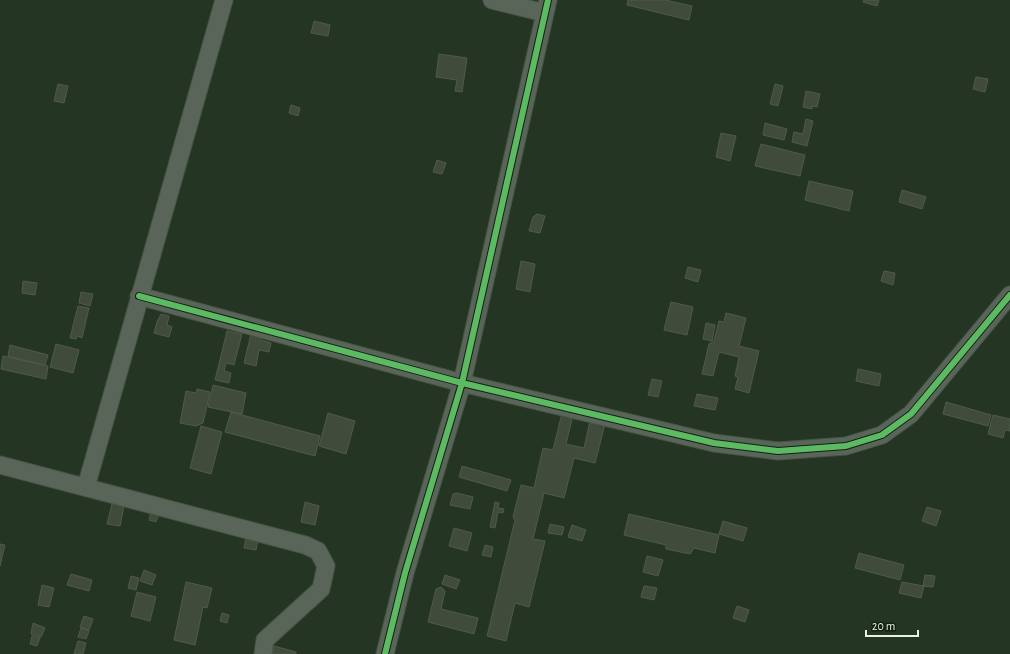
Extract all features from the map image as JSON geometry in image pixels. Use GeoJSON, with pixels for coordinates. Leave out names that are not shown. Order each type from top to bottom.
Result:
{"type":"FeatureCollection","features":[{"type":"Feature","properties":{"kind":"street"},"geometry":{"type":"LineString","coordinates":[[86,487],[224,0]]}},
{"type":"Feature","properties":{"kind":"street"},"geometry":{"type":"LineString","coordinates":[[385,654],[405,573],[462,383],[546,7],[492,0]]}},
{"type":"Feature","properties":{"kind":"street"},"geometry":{"type":"LineString","coordinates":[[139,296],[462,383],[714,442],[778,451],[846,446],[882,435],[911,414],[1010,295]]}},
{"type":"Feature","properties":{"kind":"street"},"geometry":{"type":"LineString","coordinates":[[0,465],[305,545],[318,551],[326,566],[321,589],[265,640],[263,654]]}},
{"type":"Feature","properties":{"kind":"building"},"geometry":{"type":"Polygon","coordinates":[[[628,0],[665,0],[692,6],[689,20],[627,5],[628,0]]]}},
{"type":"Feature","properties":{"kind":"building"},"geometry":{"type":"Polygon","coordinates":[[[864,0],[879,0],[877,6],[863,2],[864,0]]]}},
{"type":"Feature","properties":{"kind":"building"},"geometry":{"type":"Polygon","coordinates":[[[314,21],[330,25],[328,36],[311,33],[314,21]]]}},
{"type":"Feature","properties":{"kind":"building"},"geometry":{"type":"Polygon","coordinates":[[[439,54],[467,58],[462,92],[455,91],[457,80],[436,77],[439,54]]]}},
{"type":"Feature","properties":{"kind":"building"},"geometry":{"type":"Polygon","coordinates":[[[976,77],[988,79],[985,92],[973,89],[976,77]]]}},
{"type":"Feature","properties":{"kind":"building"},"geometry":{"type":"Polygon","coordinates":[[[58,84],[68,86],[64,103],[54,101],[58,84]]]}},
{"type":"Feature","properties":{"kind":"building"},"geometry":{"type":"Polygon","coordinates":[[[775,84],[783,86],[778,106],[770,104],[775,84]]]}},
{"type":"Feature","properties":{"kind":"building"},"geometry":{"type":"Polygon","coordinates":[[[806,91],[820,94],[817,107],[812,106],[812,109],[803,107],[806,91]]]}},
{"type":"Feature","properties":{"kind":"building"},"geometry":{"type":"Polygon","coordinates":[[[291,105],[300,108],[298,116],[289,113],[291,105]]]}},
{"type":"Feature","properties":{"kind":"building"},"geometry":{"type":"Polygon","coordinates":[[[806,119],[813,121],[807,146],[792,142],[794,132],[803,134],[806,119]]]}},
{"type":"Feature","properties":{"kind":"building"},"geometry":{"type":"Polygon","coordinates":[[[765,123],[787,129],[784,140],[763,135],[765,123]]]}},
{"type":"Feature","properties":{"kind":"building"},"geometry":{"type":"Polygon","coordinates":[[[721,133],[736,136],[730,161],[716,157],[721,133]]]}},
{"type":"Feature","properties":{"kind":"building"},"geometry":{"type":"Polygon","coordinates":[[[761,144],[805,155],[800,176],[755,166],[761,144]]]}},
{"type":"Feature","properties":{"kind":"building"},"geometry":{"type":"Polygon","coordinates":[[[437,160],[446,163],[442,174],[433,172],[437,160]]]}},
{"type":"Feature","properties":{"kind":"building"},"geometry":{"type":"Polygon","coordinates":[[[809,181],[853,191],[849,211],[805,200],[809,181]]]}},
{"type":"Feature","properties":{"kind":"building"},"geometry":{"type":"Polygon","coordinates":[[[902,190],[926,197],[922,209],[899,202],[902,190]]]}},
{"type":"Feature","properties":{"kind":"building"},"geometry":{"type":"Polygon","coordinates":[[[537,214],[545,216],[540,233],[529,231],[533,217],[537,214]]]}},
{"type":"Feature","properties":{"kind":"building"},"geometry":{"type":"Polygon","coordinates":[[[521,261],[535,264],[530,292],[516,289],[521,261]]]}},
{"type":"Feature","properties":{"kind":"building"},"geometry":{"type":"Polygon","coordinates":[[[688,267],[701,270],[698,282],[685,278],[688,267]]]}},
{"type":"Feature","properties":{"kind":"building"},"geometry":{"type":"Polygon","coordinates":[[[884,271],[895,273],[893,285],[881,281],[884,271]]]}},
{"type":"Feature","properties":{"kind":"building"},"geometry":{"type":"Polygon","coordinates":[[[23,281],[37,283],[35,295],[22,293],[23,281]]]}},
{"type":"Feature","properties":{"kind":"building"},"geometry":{"type":"Polygon","coordinates":[[[81,292],[93,294],[90,306],[79,303],[81,292]]]}},
{"type":"Feature","properties":{"kind":"building"},"geometry":{"type":"Polygon","coordinates":[[[671,302],[693,307],[687,335],[664,330],[671,302]]]}},
{"type":"Feature","properties":{"kind":"building"},"geometry":{"type":"Polygon","coordinates":[[[78,306],[89,308],[82,338],[77,336],[76,339],[70,338],[78,306]]]}},
{"type":"Feature","properties":{"kind":"building"},"geometry":{"type":"Polygon","coordinates":[[[726,313],[746,318],[739,346],[759,351],[749,393],[735,389],[738,377],[735,376],[739,357],[719,352],[713,376],[702,374],[709,344],[714,341],[719,321],[724,322],[726,313]]]}},
{"type":"Feature","properties":{"kind":"building"},"geometry":{"type":"Polygon","coordinates":[[[161,314],[169,316],[167,325],[172,327],[169,337],[154,333],[161,314]]]}},
{"type":"Feature","properties":{"kind":"building"},"geometry":{"type":"Polygon","coordinates":[[[706,323],[715,325],[712,341],[703,339],[706,323]]]}},
{"type":"Feature","properties":{"kind":"building"},"geometry":{"type":"Polygon","coordinates":[[[227,331],[242,334],[234,365],[226,363],[224,371],[231,373],[229,383],[215,380],[227,331]]]}},
{"type":"Feature","properties":{"kind":"building"},"geometry":{"type":"Polygon","coordinates":[[[251,334],[260,336],[261,340],[271,343],[269,352],[259,350],[256,366],[244,363],[251,334]]]}},
{"type":"Feature","properties":{"kind":"building"},"geometry":{"type":"Polygon","coordinates":[[[56,344],[79,350],[73,373],[50,367],[56,344]]]}},
{"type":"Feature","properties":{"kind":"building"},"geometry":{"type":"Polygon","coordinates":[[[10,345],[48,355],[45,365],[8,356],[10,345]]]}},
{"type":"Feature","properties":{"kind":"building"},"geometry":{"type":"Polygon","coordinates":[[[3,356],[48,366],[46,379],[1,369],[3,356]]]}},
{"type":"Feature","properties":{"kind":"building"},"geometry":{"type":"Polygon","coordinates":[[[858,369],[881,374],[879,386],[856,381],[858,369]]]}},
{"type":"Feature","properties":{"kind":"building"},"geometry":{"type":"Polygon","coordinates":[[[652,379],[662,381],[658,397],[648,395],[652,379]]]}},
{"type":"Feature","properties":{"kind":"building"},"geometry":{"type":"Polygon","coordinates":[[[213,385],[246,393],[242,414],[208,407],[213,385]]]}},
{"type":"Feature","properties":{"kind":"building"},"geometry":{"type":"Polygon","coordinates":[[[197,389],[210,392],[203,423],[196,426],[180,423],[186,391],[196,393],[197,389]]]}},
{"type":"Feature","properties":{"kind":"building"},"geometry":{"type":"Polygon","coordinates":[[[697,394],[718,398],[715,410],[694,406],[697,394]]]}},
{"type":"Feature","properties":{"kind":"building"},"geometry":{"type":"Polygon","coordinates":[[[946,402],[991,415],[988,426],[943,414],[946,402]]]}},
{"type":"Feature","properties":{"kind":"building"},"geometry":{"type":"Polygon","coordinates":[[[231,412],[320,436],[315,456],[225,432],[231,412]]]}},
{"type":"Feature","properties":{"kind":"building"},"geometry":{"type":"Polygon","coordinates":[[[328,413],[355,421],[346,454],[319,446],[328,413]]]}},
{"type":"Feature","properties":{"kind":"building"},"geometry":{"type":"Polygon","coordinates":[[[562,413],[573,415],[566,444],[584,448],[590,421],[605,424],[595,463],[574,458],[564,498],[544,493],[533,539],[545,541],[529,607],[515,603],[506,641],[487,636],[515,520],[513,517],[521,485],[534,488],[543,448],[553,450],[562,413]]]}},
{"type":"Feature","properties":{"kind":"building"},"geometry":{"type":"Polygon","coordinates":[[[993,415],[1010,419],[1010,431],[1005,430],[1003,438],[988,434],[993,415]]]}},
{"type":"Feature","properties":{"kind":"building"},"geometry":{"type":"Polygon","coordinates":[[[201,426],[222,432],[211,474],[190,468],[201,426]]]}},
{"type":"Feature","properties":{"kind":"building"},"geometry":{"type":"Polygon","coordinates":[[[462,466],[511,480],[507,491],[459,477],[462,466]]]}},
{"type":"Feature","properties":{"kind":"building"},"geometry":{"type":"Polygon","coordinates":[[[457,493],[473,497],[470,509],[450,505],[453,494],[457,493]]]}},
{"type":"Feature","properties":{"kind":"building"},"geometry":{"type":"Polygon","coordinates":[[[305,502],[319,506],[315,525],[301,522],[305,502]]]}},
{"type":"Feature","properties":{"kind":"building"},"geometry":{"type":"Polygon","coordinates":[[[495,502],[499,503],[498,508],[504,509],[503,513],[498,512],[495,528],[490,527],[495,502]]]}},
{"type":"Feature","properties":{"kind":"building"},"geometry":{"type":"Polygon","coordinates":[[[112,504],[124,506],[120,526],[107,524],[112,504]]]}},
{"type":"Feature","properties":{"kind":"building"},"geometry":{"type":"Polygon","coordinates":[[[927,507],[941,511],[936,526],[922,521],[927,507]]]}},
{"type":"Feature","properties":{"kind":"building"},"geometry":{"type":"Polygon","coordinates":[[[151,512],[159,514],[156,522],[149,520],[151,512]]]}},
{"type":"Feature","properties":{"kind":"building"},"geometry":{"type":"Polygon","coordinates":[[[629,514],[719,535],[715,553],[694,548],[690,554],[666,549],[666,545],[624,535],[629,514]]]}},
{"type":"Feature","properties":{"kind":"building"},"geometry":{"type":"Polygon","coordinates":[[[723,521],[747,528],[743,541],[719,534],[723,521]]]}},
{"type":"Feature","properties":{"kind":"building"},"geometry":{"type":"Polygon","coordinates":[[[550,524],[564,527],[562,535],[548,533],[550,524]]]}},
{"type":"Feature","properties":{"kind":"building"},"geometry":{"type":"Polygon","coordinates":[[[572,525],[586,530],[582,541],[568,537],[572,525]]]}},
{"type":"Feature","properties":{"kind":"building"},"geometry":{"type":"Polygon","coordinates":[[[454,528],[472,533],[467,551],[449,546],[454,528]]]}},
{"type":"Feature","properties":{"kind":"building"},"geometry":{"type":"Polygon","coordinates":[[[246,537],[258,539],[256,550],[244,548],[246,537]]]}},
{"type":"Feature","properties":{"kind":"building"},"geometry":{"type":"Polygon","coordinates":[[[0,544],[5,545],[0,566],[0,544]]]}},
{"type":"Feature","properties":{"kind":"building"},"geometry":{"type":"Polygon","coordinates":[[[485,545],[493,547],[491,557],[482,555],[485,545]]]}},
{"type":"Feature","properties":{"kind":"building"},"geometry":{"type":"Polygon","coordinates":[[[859,553],[904,565],[900,580],[855,568],[859,553]]]}},
{"type":"Feature","properties":{"kind":"building"},"geometry":{"type":"Polygon","coordinates":[[[647,556],[663,560],[658,576],[643,572],[647,556]]]}},
{"type":"Feature","properties":{"kind":"building"},"geometry":{"type":"Polygon","coordinates":[[[144,570],[156,575],[152,585],[140,581],[144,570]]]}},
{"type":"Feature","properties":{"kind":"building"},"geometry":{"type":"Polygon","coordinates":[[[71,574],[92,580],[89,591],[67,585],[71,574]]]}},
{"type":"Feature","properties":{"kind":"building"},"geometry":{"type":"Polygon","coordinates":[[[445,575],[460,580],[456,589],[442,584],[445,575]]]}},
{"type":"Feature","properties":{"kind":"building"},"geometry":{"type":"Polygon","coordinates":[[[925,575],[935,576],[933,587],[923,586],[925,575]]]}},
{"type":"Feature","properties":{"kind":"building"},"geometry":{"type":"Polygon","coordinates":[[[131,576],[139,578],[136,590],[128,588],[131,576]]]}},
{"type":"Feature","properties":{"kind":"building"},"geometry":{"type":"Polygon","coordinates":[[[186,582],[212,588],[207,608],[203,607],[195,645],[174,640],[186,582]]]}},
{"type":"Feature","properties":{"kind":"building"},"geometry":{"type":"Polygon","coordinates":[[[902,582],[924,586],[921,598],[899,593],[902,582]]]}},
{"type":"Feature","properties":{"kind":"building"},"geometry":{"type":"Polygon","coordinates":[[[42,585],[54,588],[49,607],[38,605],[42,585]]]}},
{"type":"Feature","properties":{"kind":"building"},"geometry":{"type":"Polygon","coordinates":[[[644,586],[657,588],[654,600],[641,597],[644,586]]]}},
{"type":"Feature","properties":{"kind":"building"},"geometry":{"type":"Polygon","coordinates":[[[441,587],[445,591],[441,609],[478,618],[474,634],[428,622],[436,589],[441,587]]]}},
{"type":"Feature","properties":{"kind":"building"},"geometry":{"type":"Polygon","coordinates":[[[137,592],[156,597],[150,621],[131,616],[137,592]]]}},
{"type":"Feature","properties":{"kind":"building"},"geometry":{"type":"Polygon","coordinates":[[[737,606],[749,610],[745,622],[733,618],[737,606]]]}},
{"type":"Feature","properties":{"kind":"building"},"geometry":{"type":"Polygon","coordinates":[[[222,613],[229,615],[227,623],[220,621],[222,613]]]}},
{"type":"Feature","properties":{"kind":"building"},"geometry":{"type":"Polygon","coordinates":[[[84,616],[93,619],[89,630],[80,627],[84,616]]]}},
{"type":"Feature","properties":{"kind":"building"},"geometry":{"type":"Polygon","coordinates":[[[33,623],[45,628],[41,637],[31,634],[33,623]]]}},
{"type":"Feature","properties":{"kind":"building"},"geometry":{"type":"Polygon","coordinates":[[[81,628],[89,631],[86,639],[78,637],[81,628]]]}},
{"type":"Feature","properties":{"kind":"building"},"geometry":{"type":"Polygon","coordinates":[[[32,636],[40,638],[37,646],[30,644],[32,636]]]}},
{"type":"Feature","properties":{"kind":"building"},"geometry":{"type":"Polygon","coordinates":[[[78,641],[86,643],[83,654],[74,654],[78,641]]]}},
{"type":"Feature","properties":{"kind":"building"},"geometry":{"type":"Polygon","coordinates":[[[274,646],[296,652],[296,654],[272,654],[274,646]]]}},
{"type":"Feature","properties":{"kind":"cycle path"},"geometry":{"type":"LineString","coordinates":[[385,654],[405,573],[462,383],[548,0]]}},
{"type":"Feature","properties":{"kind":"cycle path"},"geometry":{"type":"LineString","coordinates":[[139,296],[462,383],[714,443],[778,451],[846,446],[882,435],[911,414],[1010,295]]}}]}
